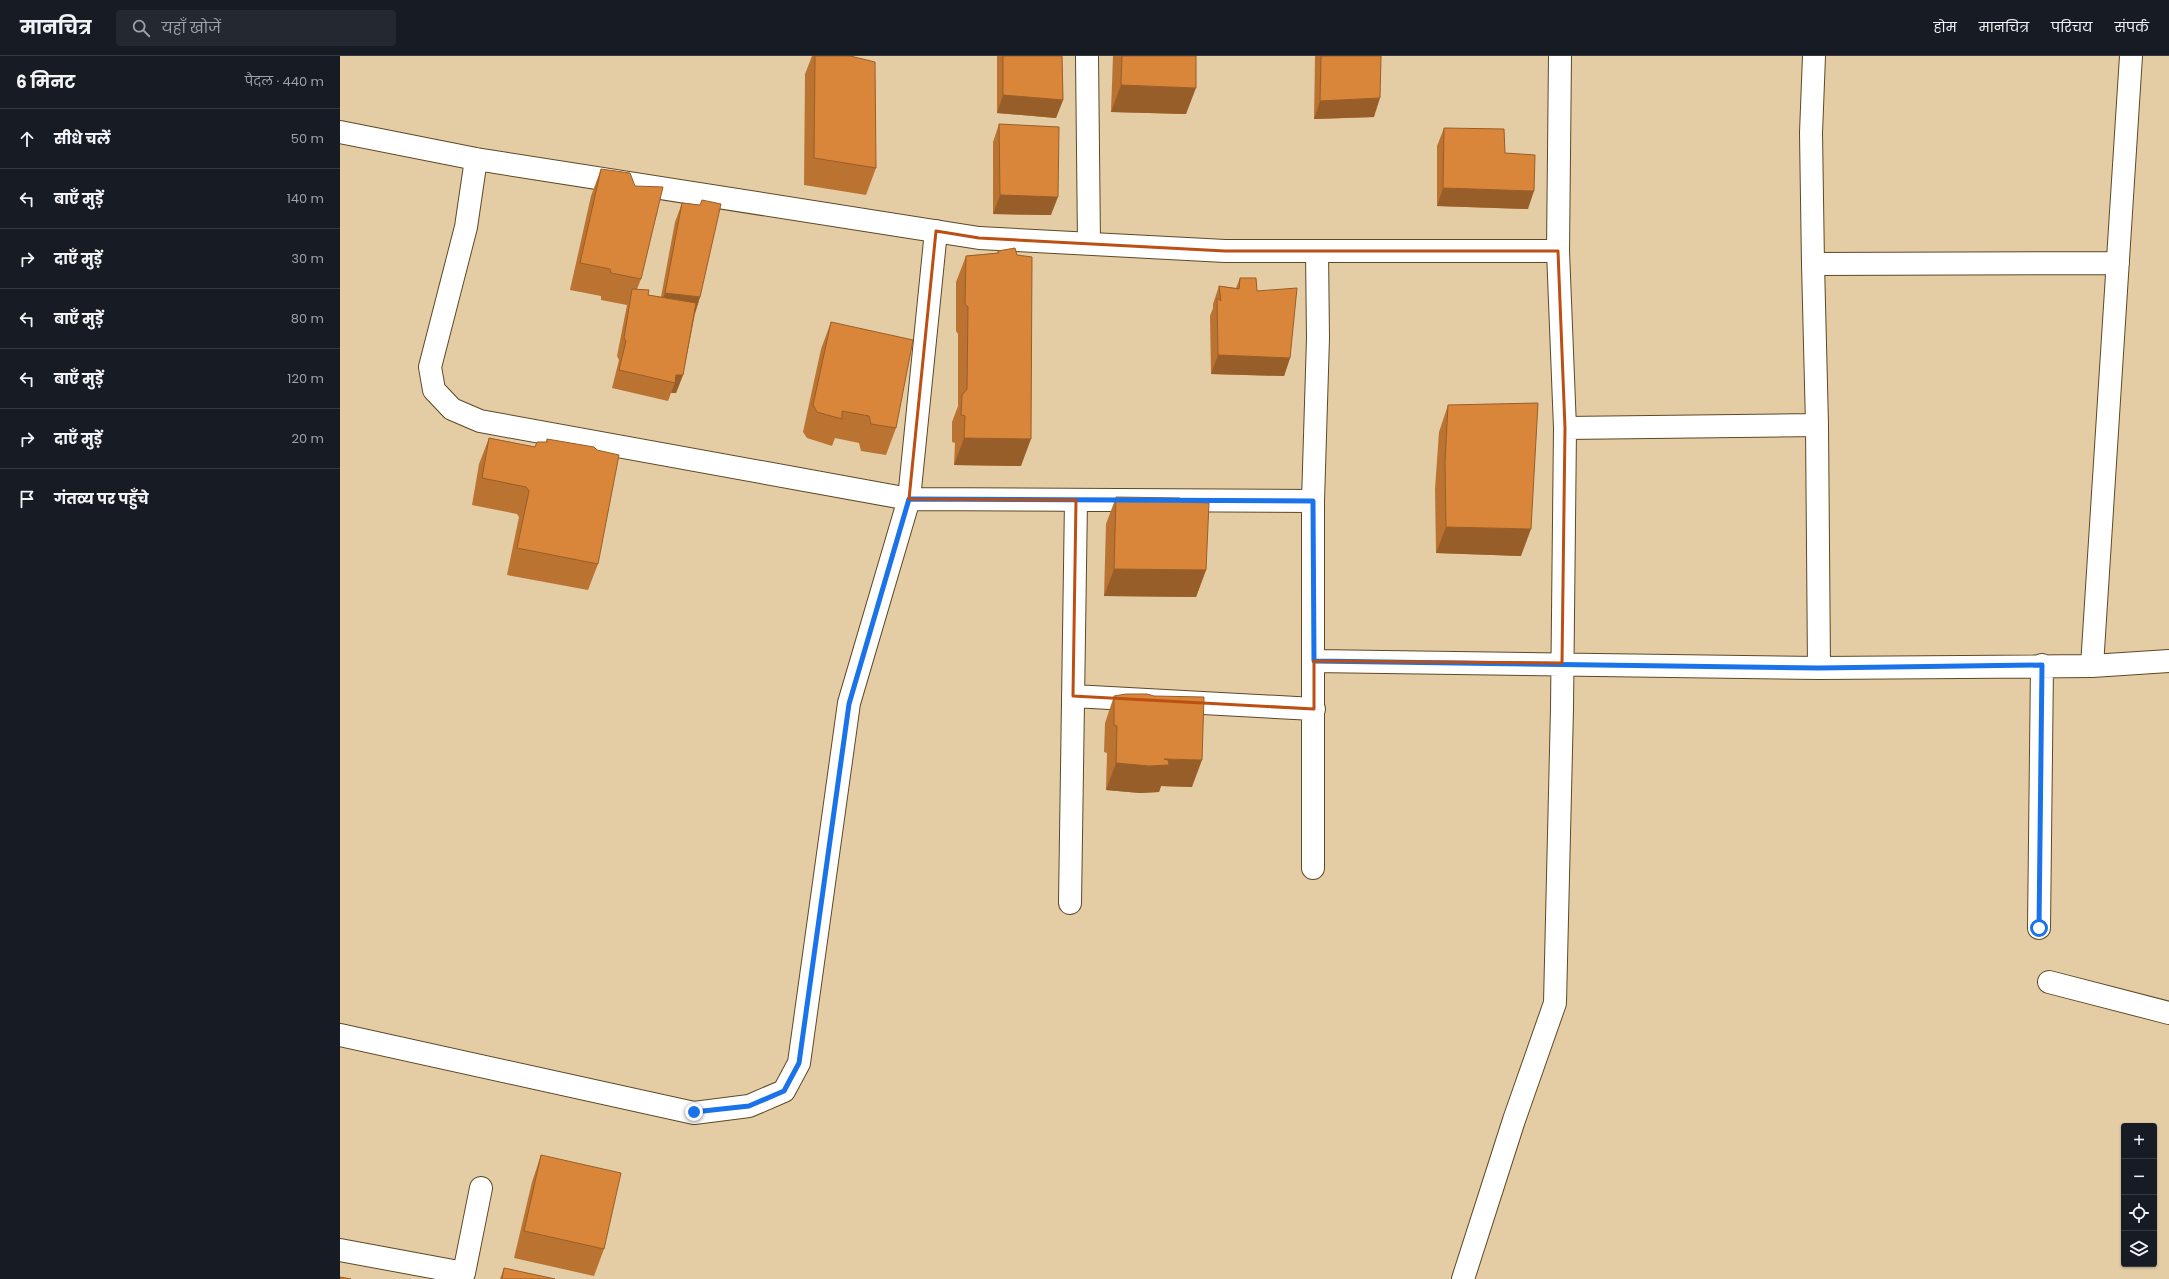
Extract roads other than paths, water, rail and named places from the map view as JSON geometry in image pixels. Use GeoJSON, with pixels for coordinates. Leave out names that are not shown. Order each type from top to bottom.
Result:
{"type":"FeatureCollection","features":[{"type":"Feature","properties":{"kind":"street"},"geometry":{"type":"LineString","coordinates":[[1087,56],[1089,243]]}},
{"type":"Feature","properties":{"kind":"street"},"geometry":{"type":"LineString","coordinates":[[1463,1279],[1514,1120],[1555,1003],[1565,428],[1558,251],[1560,56]]}},
{"type":"Feature","properties":{"kind":"street"},"geometry":{"type":"LineString","coordinates":[[1814,56],[1811,133],[1817,425],[1819,668]]}},
{"type":"Feature","properties":{"kind":"street"},"geometry":{"type":"LineString","coordinates":[[2092,666],[2131,56]]}},
{"type":"Feature","properties":{"kind":"street"},"geometry":{"type":"LineString","coordinates":[[340,132],[476,159],[979,238],[1225,251],[1558,251]]}},
{"type":"Feature","properties":{"kind":"street"},"geometry":{"type":"LineString","coordinates":[[476,159],[466,227],[430,367],[434,390],[452,409],[480,421],[909,499],[1313,501]]}},
{"type":"Feature","properties":{"kind":"street"},"geometry":{"type":"LineString","coordinates":[[340,1035],[694,1112],[749,1106],[784,1091],[799,1063],[849,704],[909,499],[936,231]]}},
{"type":"Feature","properties":{"kind":"street"},"geometry":{"type":"LineString","coordinates":[[1314,868],[1313,501],[1318,338],[1317,251]]}},
{"type":"Feature","properties":{"kind":"street"},"geometry":{"type":"LineString","coordinates":[[1813,264],[2118,263]]}},
{"type":"Feature","properties":{"kind":"street"},"geometry":{"type":"LineString","coordinates":[[1565,428],[1817,425]]}},
{"type":"Feature","properties":{"kind":"street"},"geometry":{"type":"LineString","coordinates":[[1070,903],[1076,500]]}},
{"type":"Feature","properties":{"kind":"street"},"geometry":{"type":"LineString","coordinates":[[1314,661],[1562,663],[1819,668],[2042,665],[2092,666],[2169,662]]}},
{"type":"Feature","properties":{"kind":"street"},"geometry":{"type":"LineString","coordinates":[[2039,928],[2042,665]]}},
{"type":"Feature","properties":{"kind":"street"},"geometry":{"type":"LineString","coordinates":[[1073,696],[1314,709]]}},
{"type":"Feature","properties":{"kind":"street"},"geometry":{"type":"LineString","coordinates":[[2049,982],[2169,1013]]}},
{"type":"Feature","properties":{"kind":"street"},"geometry":{"type":"LineString","coordinates":[[340,1250],[463,1276],[481,1188]]}}]}
